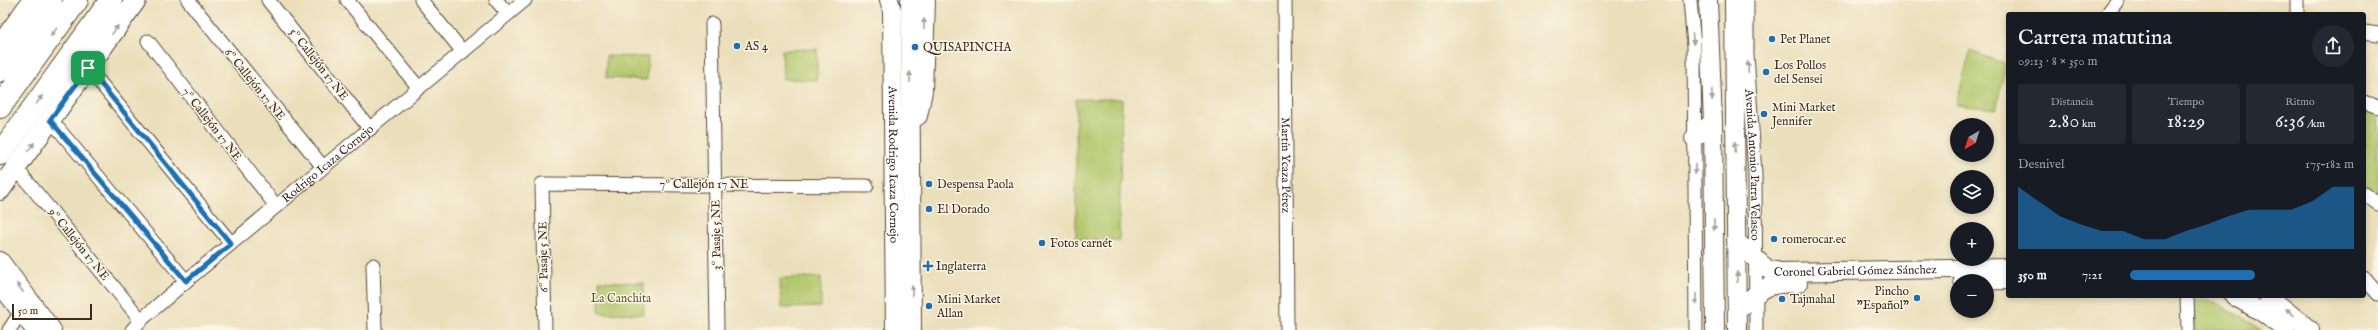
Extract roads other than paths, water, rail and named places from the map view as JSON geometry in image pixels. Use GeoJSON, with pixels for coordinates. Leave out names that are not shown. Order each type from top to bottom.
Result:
{"type":"FeatureCollection","features":[{"type":"Feature","properties":{"kind":"highway"},"geometry":{"type":"LineString","coordinates":[[0,107],[77,0]]}},
{"type":"Feature","properties":{"kind":"highway"},"geometry":{"type":"LineString","coordinates":[[8,161],[110,0]]}},
{"type":"Feature","properties":{"kind":"main road"},"geometry":{"type":"LineString","coordinates":[[0,46],[33,0]]}},
{"type":"Feature","properties":{"kind":"main road"},"geometry":{"type":"LineString","coordinates":[[0,72],[52,0]]}},
{"type":"Feature","properties":{"kind":"main road"},"geometry":{"type":"LineString","coordinates":[[0,190],[8,161],[50,120],[136,0]]}},
{"type":"Feature","properties":{"kind":"street","name":"6º Callejón 17 NE"},"geometry":{"type":"LineString","coordinates":[[188,0],[323,167]]}},
{"type":"Feature","properties":{"kind":"street","name":"5º Callejón 17 NE"},"geometry":{"type":"LineString","coordinates":[[268,0],[370,129]]}},
{"type":"Feature","properties":{"kind":"street"},"geometry":{"type":"LineString","coordinates":[[347,0],[419,88]]}},
{"type":"Feature","properties":{"kind":"street"},"geometry":{"type":"LineString","coordinates":[[421,0],[463,52]]}},
{"type":"Feature","properties":{"kind":"street"},"geometry":{"type":"LineString","coordinates":[[496,0],[508,14]]}},
{"type":"Feature","properties":{"kind":"street","name":"Rodrigo Icaza Cornejo"},"geometry":{"type":"LineString","coordinates":[[132,330],[141,320],[186,281],[525,0]]}},
{"type":"Feature","properties":{"kind":"street","name":"Avenida Rodrigo Icaza Cornejo"},"geometry":{"type":"LineString","coordinates":[[889,0],[892,10],[895,330]]}},
{"type":"Feature","properties":{"kind":"street","name":"Avenida Rodrigo Icaza Cornejo"},"geometry":{"type":"LineString","coordinates":[[910,0],[912,330]]}},
{"type":"Feature","properties":{"kind":"street"},"geometry":{"type":"LineString","coordinates":[[912,146],[923,91],[926,0]]}},
{"type":"Feature","properties":{"kind":"street","name":"Martín Ycaza Pérez"},"geometry":{"type":"LineString","coordinates":[[1285,0],[1287,330]]}},
{"type":"Feature","properties":{"kind":"street"},"geometry":{"type":"LineString","coordinates":[[1690,0],[1694,46],[1696,330]]}},
{"type":"Feature","properties":{"kind":"street"},"geometry":{"type":"LineString","coordinates":[[1708,0],[1713,122],[1715,330]]}},
{"type":"Feature","properties":{"kind":"street","name":"Avenida Antonio Parra Velasco"},"geometry":{"type":"LineString","coordinates":[[1734,0],[1737,330]]}},
{"type":"Feature","properties":{"kind":"street","name":"Avenida Antonio Parra Velasco"},"geometry":{"type":"LineString","coordinates":[[1747,0],[1747,55],[1755,174],[1756,330]]}},
{"type":"Feature","properties":{"kind":"street"},"geometry":{"type":"LineString","coordinates":[[2109,12],[2118,0]]}},
{"type":"Feature","properties":{"kind":"street"},"geometry":{"type":"LineString","coordinates":[[2297,0],[2297,12]]}},
{"type":"Feature","properties":{"kind":"street","name":"3º Pasaje 5 NE"},"geometry":{"type":"LineString","coordinates":[[712,24],[714,67],[717,330]]}},
{"type":"Feature","properties":{"kind":"street","name":"7º Callejón 17 NE"},"geometry":{"type":"LineString","coordinates":[[148,41],[276,206]]}},
{"type":"Feature","properties":{"kind":"street"},"geometry":{"type":"LineString","coordinates":[[88,68],[231,244]]}},
{"type":"Feature","properties":{"kind":"street"},"geometry":{"type":"LineString","coordinates":[[2366,103],[2378,107]]}},
{"type":"Feature","properties":{"kind":"street"},"geometry":{"type":"LineString","coordinates":[[50,120],[186,281]]}},
{"type":"Feature","properties":{"kind":"street"},"geometry":{"type":"LineString","coordinates":[[1694,138],[1713,122]]}},
{"type":"Feature","properties":{"kind":"street","name":"9º Callejón 17 NE"},"geometry":{"type":"LineString","coordinates":[[8,161],[141,320]]}},
{"type":"Feature","properties":{"kind":"street","name":"7º Callejón 17 NE"},"geometry":{"type":"LineString","coordinates":[[542,184],[867,186]]}},
{"type":"Feature","properties":{"kind":"street","name":"6º Pasaje 5 NE"},"geometry":{"type":"LineString","coordinates":[[542,184],[545,330]]}},
{"type":"Feature","properties":{"kind":"street"},"geometry":{"type":"LineString","coordinates":[[2366,195],[2378,204]]}},
{"type":"Feature","properties":{"kind":"street","name":"Coronel Gabriel Gómez Sánchez"},"geometry":{"type":"LineString","coordinates":[[1737,242],[1767,269],[1780,272],[2006,268]]}},
{"type":"Feature","properties":{"kind":"street"},"geometry":{"type":"LineString","coordinates":[[0,262],[52,330]]}},
{"type":"Feature","properties":{"kind":"street"},"geometry":{"type":"LineString","coordinates":[[373,265],[375,330]]}},
{"type":"Feature","properties":{"kind":"street"},"geometry":{"type":"LineString","coordinates":[[1994,280],[2006,280]]}},
{"type":"Feature","properties":{"kind":"street"},"geometry":{"type":"LineString","coordinates":[[2366,280],[2378,294]]}},
{"type":"Feature","properties":{"kind":"street","name":"Coronel Gabriel Gómez Sánchez"},"geometry":{"type":"LineString","coordinates":[[1737,310],[1755,295],[1775,283],[1950,281]]}},
{"type":"Feature","properties":{"kind":"street"},"geometry":{"type":"LineString","coordinates":[[0,284],[35,330]]}},
{"type":"Feature","properties":{"kind":"street"},"geometry":{"type":"LineString","coordinates":[[2187,298],[2188,330]]}},
{"type":"Feature","properties":{"kind":"street"},"geometry":{"type":"LineString","coordinates":[[2238,298],[2267,314],[2286,330]]}},
{"type":"Feature","properties":{"kind":"street"},"geometry":{"type":"LineString","coordinates":[[2270,298],[2310,330]]}},
{"type":"Feature","properties":{"kind":"street"},"geometry":{"type":"LineString","coordinates":[[9,330],[21,312]]}},
{"type":"Feature","properties":{"kind":"place","name":"Pet Planet"},"geometry":{"type":"Point","coordinates":[1772,39]}},
{"type":"Feature","properties":{"kind":"place","name":"AS 4"},"geometry":{"type":"Point","coordinates":[737,46]}},
{"type":"Feature","properties":{"kind":"place","name":"QUISAPINCHA"},"geometry":{"type":"Point","coordinates":[915,47]}},
{"type":"Feature","properties":{"kind":"place","name":"Los Pollos del Sensei"},"geometry":{"type":"Point","coordinates":[1766,72]}},
{"type":"Feature","properties":{"kind":"place","name":"Mini Market Jennifer"},"geometry":{"type":"Point","coordinates":[1764,114]}},
{"type":"Feature","properties":{"kind":"place","name":"Despensa Paola"},"geometry":{"type":"Point","coordinates":[929,184]}},
{"type":"Feature","properties":{"kind":"place","name":"El Dorado"},"geometry":{"type":"Point","coordinates":[929,209]}},
{"type":"Feature","properties":{"kind":"place","name":"romerocar.ec"},"geometry":{"type":"Point","coordinates":[1774,239]}},
{"type":"Feature","properties":{"kind":"place","name":"Fotos carnét"},"geometry":{"type":"Point","coordinates":[1042,243]}},
{"type":"Feature","properties":{"kind":"place","name":"Inglaterra"},"geometry":{"type":"Point","coordinates":[928,266]}},
{"type":"Feature","properties":{"kind":"place","name":"Pincho \"Español\""},"geometry":{"type":"Point","coordinates":[1917,298]}},
{"type":"Feature","properties":{"kind":"place","name":"Tajmahal"},"geometry":{"type":"Point","coordinates":[1782,299]}},
{"type":"Feature","properties":{"kind":"place","name":"Mini Market Allan"},"geometry":{"type":"Point","coordinates":[929,306]}},
{"type":"Feature","properties":{"kind":"park label","name":"La Canchita"},"geometry":{"type":"Point","coordinates":[621,298]}}]}
